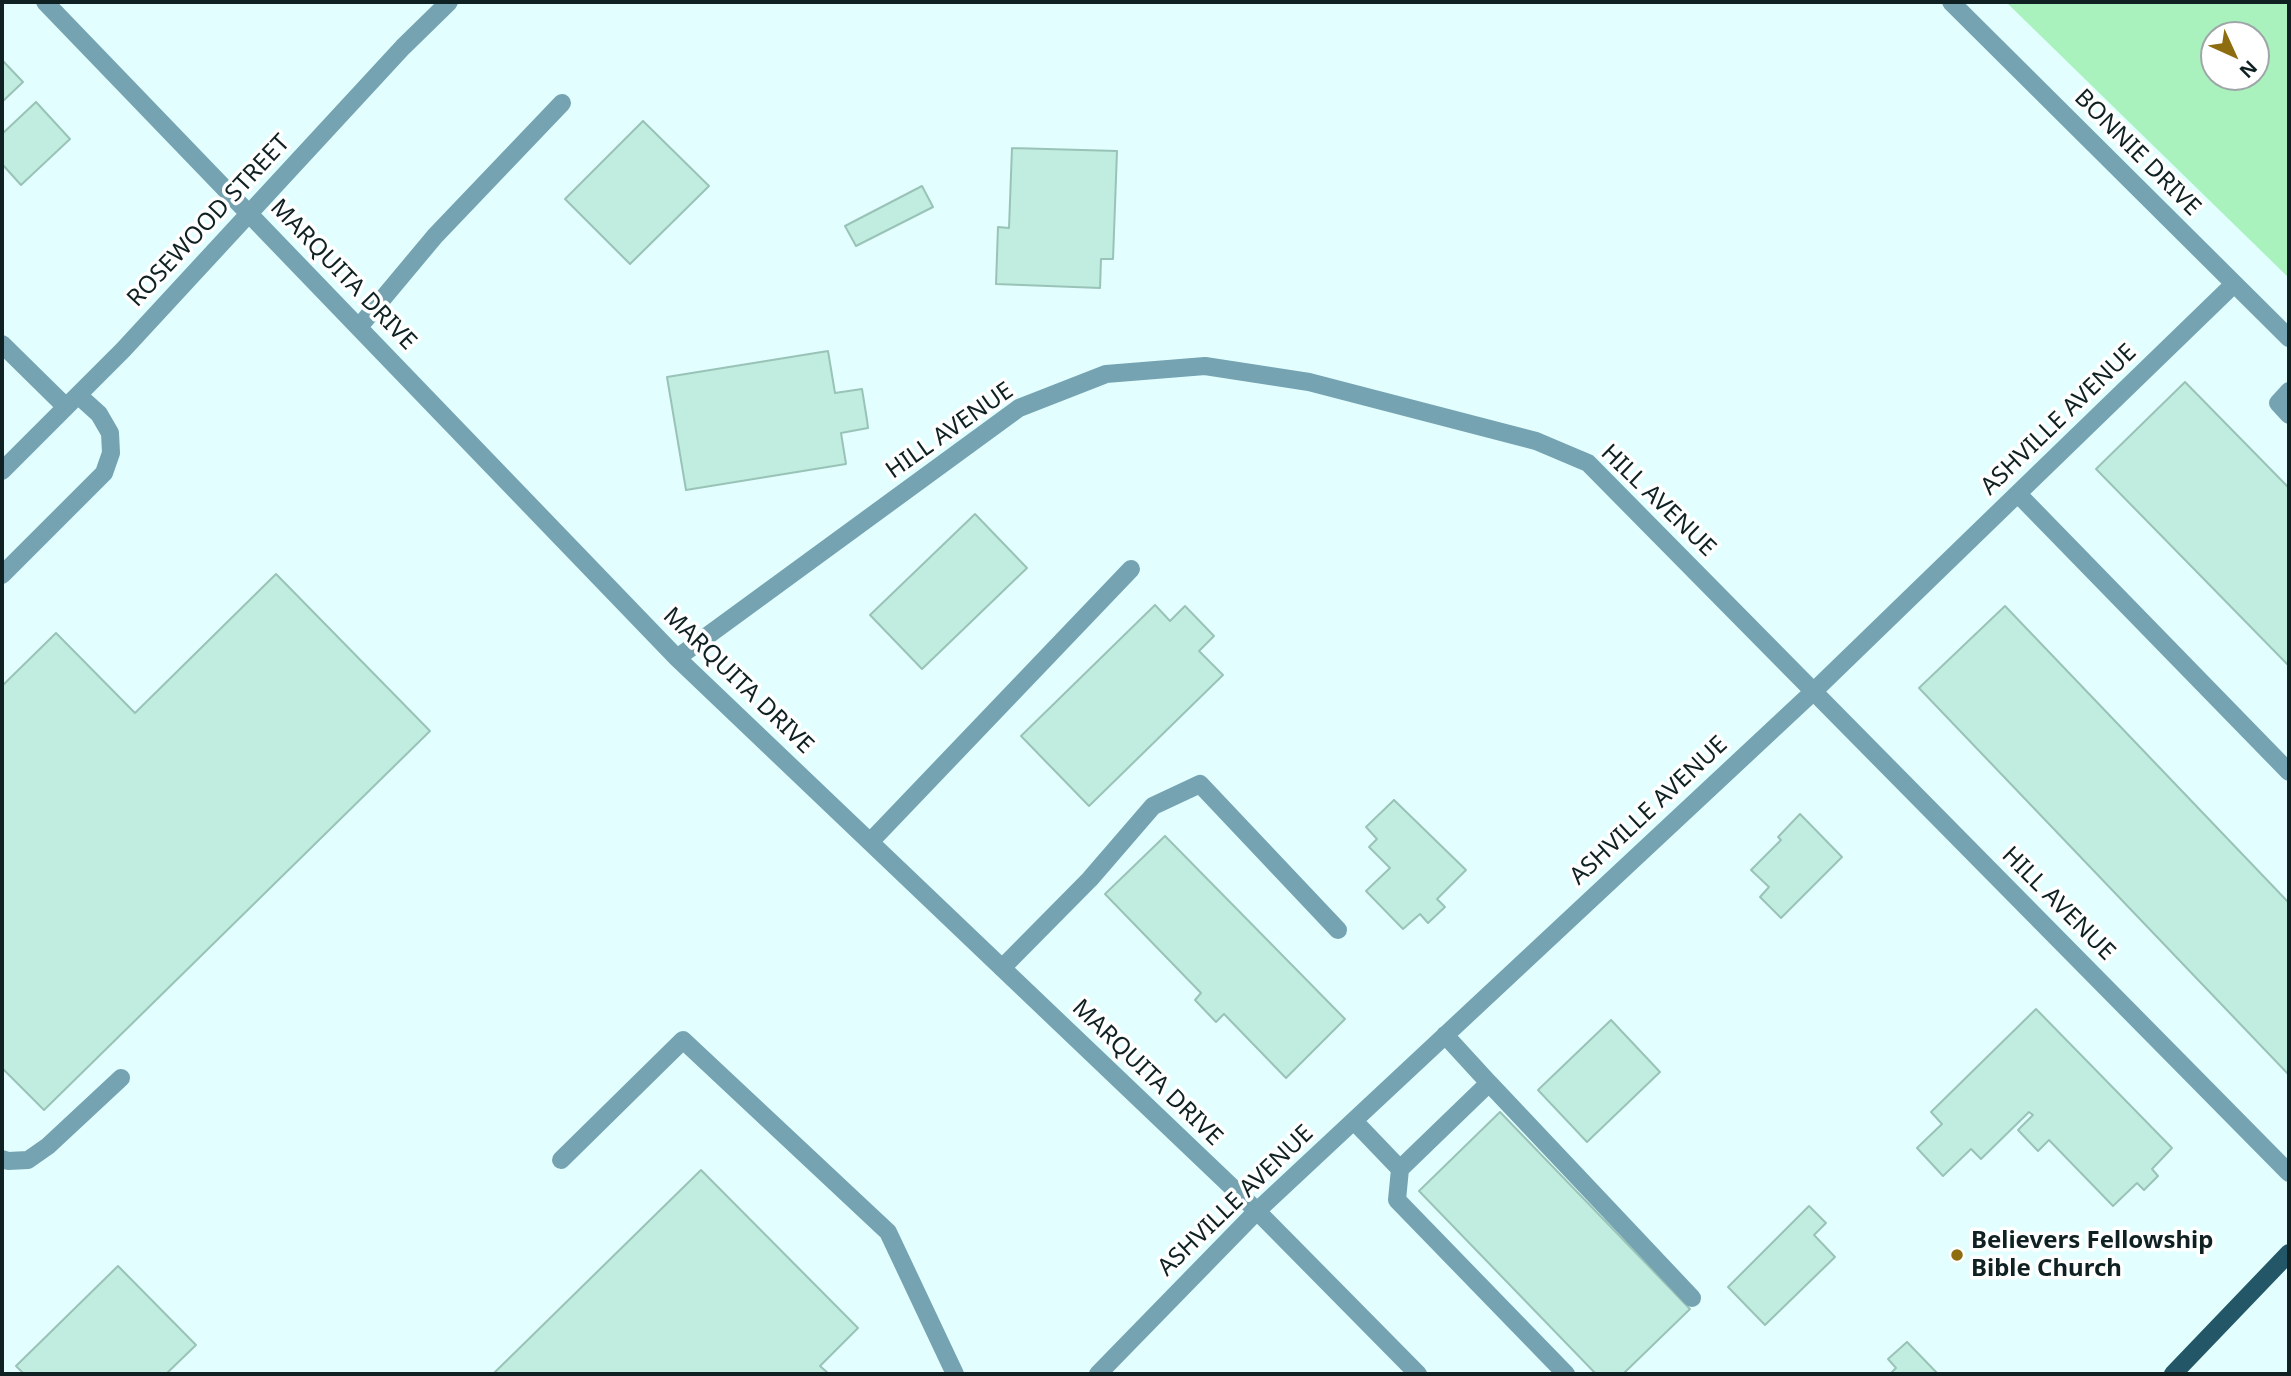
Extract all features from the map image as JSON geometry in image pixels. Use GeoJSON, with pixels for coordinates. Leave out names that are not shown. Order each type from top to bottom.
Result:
{"type":"FeatureCollection","features":[{"type":"Feature","properties":{"kind":"main road"},"geometry":{"type":"LineString","coordinates":[[2173,1374],[2289,1253]]}},
{"type":"Feature","properties":{"kind":"street","name":"MARQUITA DRIVE"},"geometry":{"type":"LineString","coordinates":[[45,2],[677,659],[1257,1211],[1418,1374]]}},
{"type":"Feature","properties":{"kind":"street","name":"ROSEWOOD STREET"},"geometry":{"type":"LineString","coordinates":[[2,471],[132,341],[403,47],[449,2]]}},
{"type":"Feature","properties":{"kind":"street","name":"BONNIE DRIVE"},"geometry":{"type":"LineString","coordinates":[[1951,2],[2289,338]]}},
{"type":"Feature","properties":{"kind":"street"},"geometry":{"type":"LineString","coordinates":[[359,327],[435,236],[562,103]]}},
{"type":"Feature","properties":{"kind":"street","name":"ASHVILLE AVENUE"},"geometry":{"type":"LineString","coordinates":[[1098,1374],[1257,1211],[1814,691],[2234,284]]}},
{"type":"Feature","properties":{"kind":"street"},"geometry":{"type":"LineString","coordinates":[[2,344],[72,401],[99,414],[110,433],[111,453],[104,473],[2,575]]}},
{"type":"Feature","properties":{"kind":"street","name":"HILL AVENUE"},"geometry":{"type":"LineString","coordinates":[[677,659],[1019,408],[1106,374],[1205,366],[1309,382],[1536,441],[1588,463],[2289,1173]]}},
{"type":"Feature","properties":{"kind":"street"},"geometry":{"type":"LineString","coordinates":[[2289,391],[2278,403],[2289,415]]}},
{"type":"Feature","properties":{"kind":"street"},"geometry":{"type":"LineString","coordinates":[[2018,494],[2289,772]]}},
{"type":"Feature","properties":{"kind":"street"},"geometry":{"type":"LineString","coordinates":[[870,842],[1131,569]]}},
{"type":"Feature","properties":{"kind":"street"},"geometry":{"type":"LineString","coordinates":[[1002,968],[1090,879],[1153,806],[1200,784],[1338,930]]}},
{"type":"Feature","properties":{"kind":"street"},"geometry":{"type":"LineString","coordinates":[[1445,1035],[1692,1297]]}},
{"type":"Feature","properties":{"kind":"street"},"geometry":{"type":"LineString","coordinates":[[561,1160],[683,1040],[888,1232],[955,1374]]}},
{"type":"Feature","properties":{"kind":"street"},"geometry":{"type":"LineString","coordinates":[[2,1159],[29,1160],[48,1146],[121,1078]]}},
{"type":"Feature","properties":{"kind":"street"},"geometry":{"type":"LineString","coordinates":[[1489,1083],[1399,1169],[1396,1200],[1566,1374]]}},
{"type":"Feature","properties":{"kind":"street"},"geometry":{"type":"LineString","coordinates":[[1354,1121],[1399,1169]]}},
{"type":"Feature","properties":{"kind":"green space"},"geometry":{"type":"Polygon","coordinates":[[[2006,2],[2289,2],[2289,278],[2006,2]]]}},
{"type":"Feature","properties":{"kind":"building"},"geometry":{"type":"Polygon","coordinates":[[[2,60],[23,82],[2,102],[2,60]]]}},
{"type":"Feature","properties":{"kind":"building"},"geometry":{"type":"Polygon","coordinates":[[[36,102],[70,139],[21,185],[2,164],[2,134],[36,102]]]}},
{"type":"Feature","properties":{"kind":"building"},"geometry":{"type":"Polygon","coordinates":[[[643,121],[709,186],[630,264],[565,199],[643,121]]]}},
{"type":"Feature","properties":{"kind":"building"},"geometry":{"type":"Polygon","coordinates":[[[1012,148],[1117,151],[1113,259],[1101,259],[1100,288],[996,284],[998,227],[1009,228],[1012,148]]]}},
{"type":"Feature","properties":{"kind":"building"},"geometry":{"type":"Polygon","coordinates":[[[922,186],[933,207],[856,246],[845,226],[922,186]]]}},
{"type":"Feature","properties":{"kind":"building"},"geometry":{"type":"Polygon","coordinates":[[[828,351],[835,393],[862,389],[867,420],[868,428],[841,433],[846,464],[686,490],[667,377],[828,351]]]}},
{"type":"Feature","properties":{"kind":"building"},"geometry":{"type":"Polygon","coordinates":[[[2185,382],[2289,488],[2289,666],[2096,469],[2185,382]]]}},
{"type":"Feature","properties":{"kind":"building"},"geometry":{"type":"Polygon","coordinates":[[[975,514],[1027,568],[922,669],[870,615],[975,514]]]}},
{"type":"Feature","properties":{"kind":"building"},"geometry":{"type":"Polygon","coordinates":[[[276,574],[430,731],[44,1110],[2,1068],[2,686],[56,633],[135,713],[276,574]]]}},
{"type":"Feature","properties":{"kind":"building"},"geometry":{"type":"Polygon","coordinates":[[[1155,605],[1170,621],[1185,606],[1214,636],[1199,651],[1223,675],[1089,806],[1021,736],[1155,605]]]}},
{"type":"Feature","properties":{"kind":"building"},"geometry":{"type":"Polygon","coordinates":[[[2005,606],[2289,903],[2289,1075],[1919,688],[2005,606]]]}},
{"type":"Feature","properties":{"kind":"building"},"geometry":{"type":"Polygon","coordinates":[[[1394,800],[1466,870],[1437,899],[1445,907],[1428,923],[1420,914],[1403,929],[1366,891],[1390,868],[1369,847],[1377,839],[1366,827],[1394,800]]]}},
{"type":"Feature","properties":{"kind":"building"},"geometry":{"type":"Polygon","coordinates":[[[1800,814],[1842,857],[1781,918],[1760,897],[1769,887],[1751,870],[1781,840],[1778,837],[1800,814]]]}},
{"type":"Feature","properties":{"kind":"building"},"geometry":{"type":"Polygon","coordinates":[[[1165,836],[1345,1019],[1286,1078],[1224,1014],[1216,1022],[1195,1000],[1201,993],[1105,894],[1165,836]]]}},
{"type":"Feature","properties":{"kind":"building"},"geometry":{"type":"Polygon","coordinates":[[[2036,1009],[2172,1148],[2152,1169],[2158,1176],[2144,1190],[2137,1183],[2113,1206],[2049,1140],[2038,1151],[2018,1130],[2033,1115],[2029,1112],[1981,1159],[1971,1149],[1943,1176],[1917,1148],[1942,1124],[1931,1112],[2036,1009]]]}},
{"type":"Feature","properties":{"kind":"building"},"geometry":{"type":"Polygon","coordinates":[[[1611,1020],[1660,1072],[1587,1142],[1538,1090],[1611,1020]]]}},
{"type":"Feature","properties":{"kind":"building"},"geometry":{"type":"Polygon","coordinates":[[[1500,1112],[1690,1309],[1623,1374],[1596,1374],[1419,1191],[1500,1112]]]}},
{"type":"Feature","properties":{"kind":"building"},"geometry":{"type":"Polygon","coordinates":[[[701,1170],[858,1328],[820,1366],[829,1374],[493,1374],[701,1170]]]}},
{"type":"Feature","properties":{"kind":"building"},"geometry":{"type":"Polygon","coordinates":[[[1809,1206],[1826,1223],[1814,1235],[1835,1257],[1765,1325],[1728,1287],[1809,1206]]]}},
{"type":"Feature","properties":{"kind":"building"},"geometry":{"type":"Polygon","coordinates":[[[118,1266],[196,1345],[166,1374],[24,1374],[16,1366],[118,1266]]]}},
{"type":"Feature","properties":{"kind":"building"},"geometry":{"type":"Polygon","coordinates":[[[1907,1342],[1938,1374],[1890,1374],[1896,1368],[1888,1359],[1907,1342]]]}},
{"type":"Feature","properties":{"kind":"place","name":"Believers Fellowship Bible Church"},"geometry":{"type":"Point","coordinates":[1957,1255]}}]}
